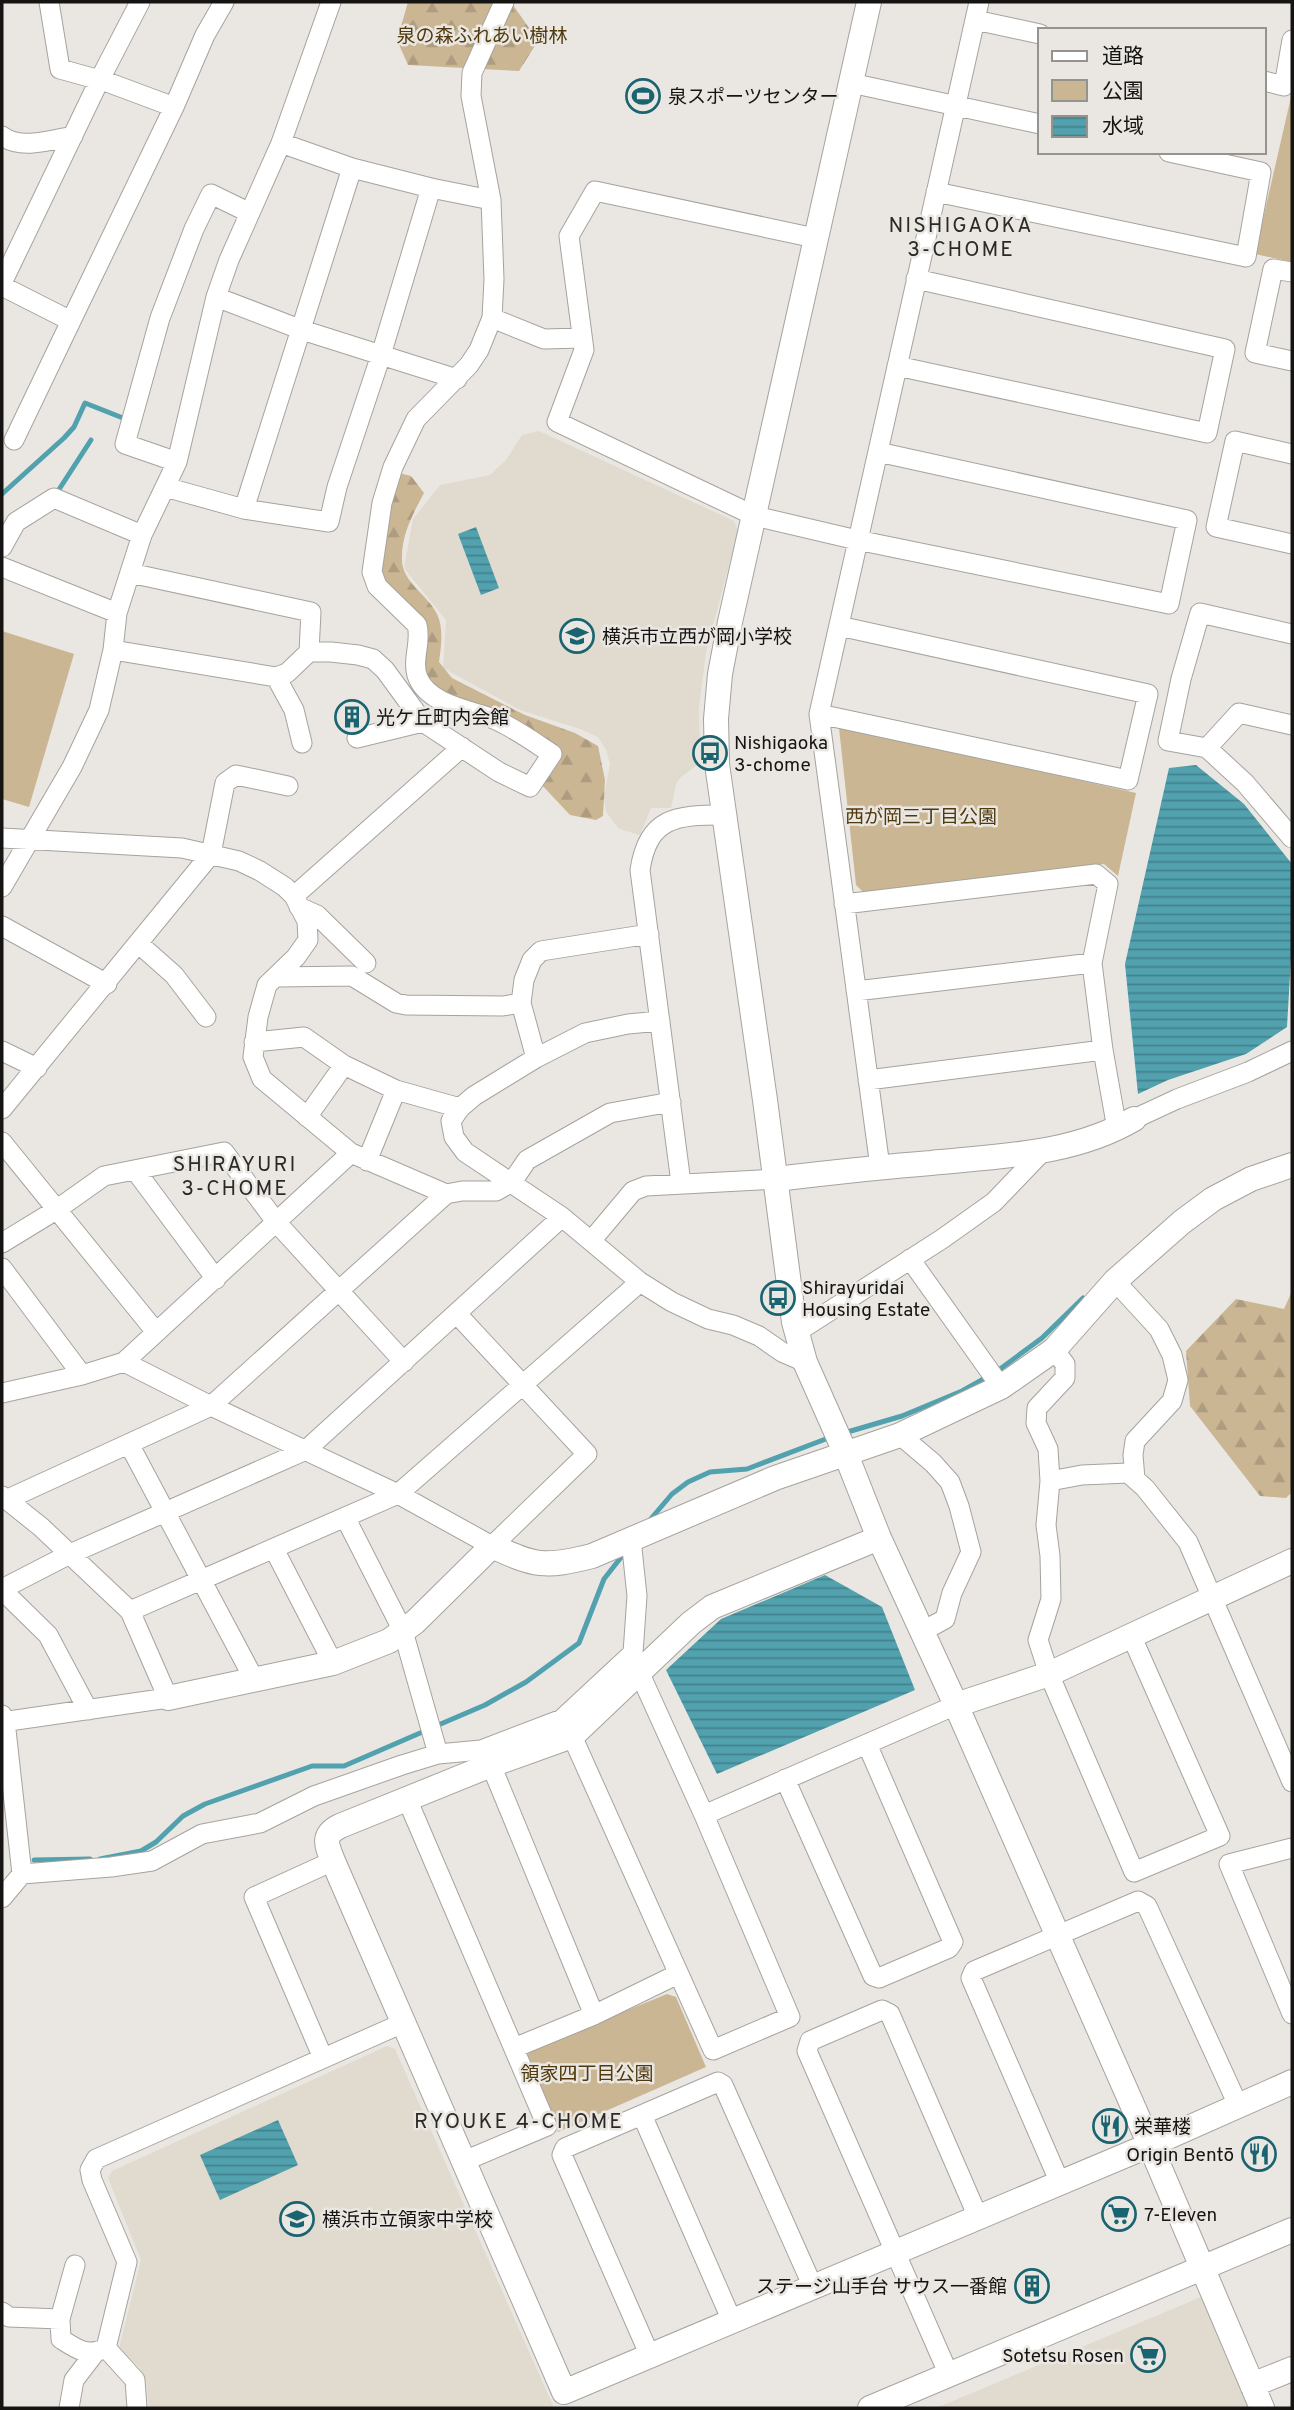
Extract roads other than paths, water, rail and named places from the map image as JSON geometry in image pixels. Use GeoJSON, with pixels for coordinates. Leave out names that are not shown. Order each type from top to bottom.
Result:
{"type":"FeatureCollection","features":[{"type":"Feature","properties":{"kind":"street"},"geometry":{"type":"LineString","coordinates":[[49,2],[60,69],[107,82],[174,107]]}},
{"type":"Feature","properties":{"kind":"street"},"geometry":{"type":"LineString","coordinates":[[71,321],[2,284],[99,81],[140,2]]}},
{"type":"Feature","properties":{"kind":"street"},"geometry":{"type":"LineString","coordinates":[[14,440],[174,107],[205,35],[224,2]]}},
{"type":"Feature","properties":{"kind":"street"},"geometry":{"type":"LineString","coordinates":[[2,887],[72,767],[99,710],[113,650],[117,613],[142,535],[177,461],[216,298],[229,260],[281,143],[331,2]]}},
{"type":"Feature","properties":{"kind":"street"},"geometry":{"type":"LineString","coordinates":[[309,652],[340,653],[373,659],[386,670],[423,722],[499,772],[530,787],[552,754],[495,719],[453,707],[425,688],[415,667],[419,631],[417,625],[377,586],[372,572],[382,503],[398,457],[416,419],[457,379],[479,350],[492,318],[494,279],[491,200],[471,96],[471,73],[504,2]]}},
{"type":"Feature","properties":{"kind":"street"},"geometry":{"type":"LineString","coordinates":[[869,2],[720,674],[716,719],[717,764],[723,816],[776,1179],[786,1269],[805,1362],[879,1538],[923,1631],[1150,2145],[1262,2408]]}},
{"type":"Feature","properties":{"kind":"street"},"geometry":{"type":"LineString","coordinates":[[880,1167],[819,714],[977,11],[1038,33]]}},
{"type":"Feature","properties":{"kind":"street"},"geometry":{"type":"LineString","coordinates":[[1266,82],[1284,86],[1292,40]]}},
{"type":"Feature","properties":{"kind":"street"},"geometry":{"type":"LineString","coordinates":[[850,83],[1038,124]]}},
{"type":"Feature","properties":{"kind":"street"},"geometry":{"type":"LineString","coordinates":[[2,136],[10,143],[41,142],[74,136]]}},
{"type":"Feature","properties":{"kind":"street"},"geometry":{"type":"LineString","coordinates":[[281,143],[352,168],[491,200]]}},
{"type":"Feature","properties":{"kind":"street"},"geometry":{"type":"LineString","coordinates":[[936,192],[1245,257],[1261,172],[1178,154]]}},
{"type":"Feature","properties":{"kind":"street"},"geometry":{"type":"LineString","coordinates":[[244,509],[352,168]]}},
{"type":"Feature","properties":{"kind":"street"},"geometry":{"type":"LineString","coordinates":[[165,487],[244,509],[330,522],[337,488],[381,355],[431,188]]}},
{"type":"Feature","properties":{"kind":"street"},"geometry":{"type":"LineString","coordinates":[[815,238],[595,191],[569,236],[584,351],[557,422],[755,516],[1169,604],[1187,520],[878,452]]}},
{"type":"Feature","properties":{"kind":"street"},"geometry":{"type":"LineString","coordinates":[[177,461],[125,444],[160,318],[194,229],[211,194],[250,213]]}},
{"type":"Feature","properties":{"kind":"street"},"geometry":{"type":"LineString","coordinates":[[1292,272],[1273,269],[1255,353],[1292,361]]}},
{"type":"Feature","properties":{"kind":"street"},"geometry":{"type":"LineString","coordinates":[[897,366],[1207,433],[1225,349],[916,279]]}},
{"type":"Feature","properties":{"kind":"street"},"geometry":{"type":"LineString","coordinates":[[216,298],[302,330],[457,379]]}},
{"type":"Feature","properties":{"kind":"street"},"geometry":{"type":"LineString","coordinates":[[492,318],[544,339],[582,338]]}},
{"type":"Feature","properties":{"kind":"street"},"geometry":{"type":"LineString","coordinates":[[1292,454],[1235,441],[1216,527],[1292,544]]}},
{"type":"Feature","properties":{"kind":"street"},"geometry":{"type":"LineString","coordinates":[[2,547],[16,522],[54,498],[142,535]]}},
{"type":"Feature","properties":{"kind":"street"},"geometry":{"type":"LineString","coordinates":[[2,567],[117,613]]}},
{"type":"Feature","properties":{"kind":"street"},"geometry":{"type":"LineString","coordinates":[[113,650],[276,677],[287,673],[309,652],[311,612],[130,573]]}},
{"type":"Feature","properties":{"kind":"street"},"geometry":{"type":"LineString","coordinates":[[1292,634],[1200,613],[1181,679],[1168,741],[1207,748],[1245,783],[1292,838]]}},
{"type":"Feature","properties":{"kind":"street"},"geometry":{"type":"LineString","coordinates":[[819,714],[1128,780],[1148,694],[839,626]]}},
{"type":"Feature","properties":{"kind":"street"},"geometry":{"type":"LineString","coordinates":[[276,677],[294,710],[302,743]]}},
{"type":"Feature","properties":{"kind":"street"},"geometry":{"type":"LineString","coordinates":[[1207,748],[1239,713],[1292,725]]}},
{"type":"Feature","properties":{"kind":"street"},"geometry":{"type":"LineString","coordinates":[[356,738],[423,722]]}},
{"type":"Feature","properties":{"kind":"street"},"geometry":{"type":"LineString","coordinates":[[297,902],[462,747]]}},
{"type":"Feature","properties":{"kind":"street"},"geometry":{"type":"LineString","coordinates":[[2,1109],[107,984],[211,853],[225,783],[236,775],[288,786]]}},
{"type":"Feature","properties":{"kind":"street"},"geometry":{"type":"LineString","coordinates":[[681,1183],[640,870],[642,857],[656,828],[666,821],[723,816]]}},
{"type":"Feature","properties":{"kind":"street"},"geometry":{"type":"LineString","coordinates":[[2,838],[182,848],[211,853],[239,861],[285,887],[307,921],[309,940],[267,985],[253,1057],[262,1079],[359,1157],[446,1194]]}},
{"type":"Feature","properties":{"kind":"street"},"geometry":{"type":"LineString","coordinates":[[844,904],[1097,874],[1108,884],[1092,963],[1103,1051],[1125,1124]]}},
{"type":"Feature","properties":{"kind":"street"},"geometry":{"type":"LineString","coordinates":[[297,902],[317,915],[366,963]]}},
{"type":"Feature","properties":{"kind":"street"},"geometry":{"type":"LineString","coordinates":[[2,926],[107,984]]}},
{"type":"Feature","properties":{"kind":"street"},"geometry":{"type":"LineString","coordinates":[[536,1058],[521,1003],[524,980],[532,960],[541,950],[649,934]]}},
{"type":"Feature","properties":{"kind":"street"},"geometry":{"type":"LineString","coordinates":[[139,944],[174,975],[206,1017]]}},
{"type":"Feature","properties":{"kind":"street"},"geometry":{"type":"LineString","coordinates":[[856,992],[1092,963]]}},
{"type":"Feature","properties":{"kind":"street"},"geometry":{"type":"LineString","coordinates":[[277,977],[352,976],[396,1003],[406,1005],[503,1006],[521,1003]]}},
{"type":"Feature","properties":{"kind":"street"},"geometry":{"type":"LineString","coordinates":[[660,1021],[585,1033],[536,1058],[460,1108],[451,1121],[454,1137],[465,1152],[562,1217],[640,1282],[672,1302],[708,1319],[733,1325],[759,1336],[782,1352],[805,1362]]}},
{"type":"Feature","properties":{"kind":"street"},"geometry":{"type":"LineString","coordinates":[[254,1042],[304,1037],[344,1065],[396,1090],[460,1108]]}},
{"type":"Feature","properties":{"kind":"street"},"geometry":{"type":"LineString","coordinates":[[2,1051],[37,1068]]}},
{"type":"Feature","properties":{"kind":"street"},"geometry":{"type":"LineString","coordinates":[[868,1080],[1103,1051]]}},
{"type":"Feature","properties":{"kind":"street"},"geometry":{"type":"LineString","coordinates":[[591,1241],[633,1191],[646,1186],[776,1179],[1043,1151],[1087,1141],[1177,1099],[1248,1072],[1292,1051]]}},
{"type":"Feature","properties":{"kind":"street"},"geometry":{"type":"LineString","coordinates":[[307,1117],[344,1065]]}},
{"type":"Feature","properties":{"kind":"street"},"geometry":{"type":"LineString","coordinates":[[2,1393],[82,1375],[124,1362],[277,1223],[359,1157],[396,1090]]}},
{"type":"Feature","properties":{"kind":"street"},"geometry":{"type":"LineString","coordinates":[[168,1698],[130,1611],[5,1497],[211,1406],[446,1194],[496,1191],[512,1182],[527,1160],[610,1112],[671,1102]]}},
{"type":"Feature","properties":{"kind":"street"},"geometry":{"type":"LineString","coordinates":[[2,1142],[156,1332]]}},
{"type":"Feature","properties":{"kind":"street"},"geometry":{"type":"LineString","coordinates":[[797,1332],[994,1202],[1043,1151]]}},
{"type":"Feature","properties":{"kind":"street"},"geometry":{"type":"LineString","coordinates":[[2,1243],[104,1177],[224,1152],[277,1223],[404,1362]]}},
{"type":"Feature","properties":{"kind":"street"},"geometry":{"type":"LineString","coordinates":[[124,1362],[398,1494],[492,1546],[537,1565],[580,1559],[775,1478],[900,1435],[1001,1387],[1054,1350],[1115,1281],[1182,1222],[1213,1199],[1251,1179],[1292,1165]]}},
{"type":"Feature","properties":{"kind":"street"},"geometry":{"type":"LineString","coordinates":[[135,1170],[216,1279]]}},
{"type":"Feature","properties":{"kind":"street"},"geometry":{"type":"LineString","coordinates":[[88,1710],[48,1635],[2,1589],[70,1554],[306,1450],[562,1217]]}},
{"type":"Feature","properties":{"kind":"street"},"geometry":{"type":"LineString","coordinates":[[910,1259],[1001,1387]]}},
{"type":"Feature","properties":{"kind":"street"},"geometry":{"type":"LineString","coordinates":[[2,1268],[82,1375]]}},
{"type":"Feature","properties":{"kind":"street"},"geometry":{"type":"LineString","coordinates":[[1115,1281],[1159,1329],[1172,1355],[1178,1380],[1172,1401],[1135,1441],[1135,1479]]}},
{"type":"Feature","properties":{"kind":"street"},"geometry":{"type":"LineString","coordinates":[[130,1611],[398,1494],[640,1282]]}},
{"type":"Feature","properties":{"kind":"street"},"geometry":{"type":"LineString","coordinates":[[2,1899],[22,1874],[3,1719],[168,1698],[255,1681],[333,1663],[389,1641],[415,1622],[587,1454],[457,1314]]}},
{"type":"Feature","properties":{"kind":"street"},"geometry":{"type":"LineString","coordinates":[[1054,1350],[1065,1364],[1065,1378],[1037,1408],[1036,1423],[1048,1449],[1050,1481],[1046,1525],[1051,1599],[1038,1640],[1049,1674],[1133,1872],[1220,1836],[1131,1635]]}},
{"type":"Feature","properties":{"kind":"street"},"geometry":{"type":"LineString","coordinates":[[900,1435],[933,1463],[950,1482],[971,1552],[952,1593],[944,1619],[923,1631]]}},
{"type":"Feature","properties":{"kind":"street"},"geometry":{"type":"LineString","coordinates":[[129,1444],[255,1681]]}},
{"type":"Feature","properties":{"kind":"street"},"geometry":{"type":"LineString","coordinates":[[1050,1481],[1111,1472],[1128,1473],[1170,1517],[1188,1542],[1292,1783]]}},
{"type":"Feature","properties":{"kind":"street"},"geometry":{"type":"LineString","coordinates":[[345,1517],[403,1631],[438,1754]]}},
{"type":"Feature","properties":{"kind":"street"},"geometry":{"type":"LineString","coordinates":[[879,1538],[712,1607],[691,1623],[572,1736],[491,1765],[334,1829],[326,1838],[333,1861],[462,2162],[564,2392],[1150,2145],[1292,2082]]}},
{"type":"Feature","properties":{"kind":"street"},"geometry":{"type":"LineString","coordinates":[[22,1874],[152,1861],[202,1835],[260,1823],[314,1796],[438,1754],[481,1750],[562,1719],[633,1653],[637,1596],[631,1539]]}},
{"type":"Feature","properties":{"kind":"street"},"geometry":{"type":"LineString","coordinates":[[274,1549],[333,1663]]}},
{"type":"Feature","properties":{"kind":"street"},"geometry":{"type":"LineString","coordinates":[[704,1815],[956,1705],[1049,1674],[1212,1597],[1291,1565]]}},
{"type":"Feature","properties":{"kind":"street"},"geometry":{"type":"LineString","coordinates":[[572,1736],[713,2050],[790,2017],[704,1815],[640,1674]]}},
{"type":"Feature","properties":{"kind":"street"},"geometry":{"type":"LineString","coordinates":[[785,1779],[873,1976],[880,1978],[950,1948],[953,1942],[867,1744]]}},
{"type":"Feature","properties":{"kind":"street"},"geometry":{"type":"LineString","coordinates":[[491,1765],[594,2015]]}},
{"type":"Feature","properties":{"kind":"street"},"geometry":{"type":"LineString","coordinates":[[407,1799],[547,2126],[462,2162]]}},
{"type":"Feature","properties":{"kind":"street"},"geometry":{"type":"LineString","coordinates":[[1292,1848],[1229,1864],[1292,2014]]}},
{"type":"Feature","properties":{"kind":"street"},"geometry":{"type":"LineString","coordinates":[[323,2058],[254,1897],[333,1861]]}},
{"type":"Feature","properties":{"kind":"street"},"geometry":{"type":"LineString","coordinates":[[1060,2183],[971,1978],[974,1971],[1056,1935],[1138,1901],[1147,1906],[1238,2105]]}},
{"type":"Feature","properties":{"kind":"street"},"geometry":{"type":"LineString","coordinates":[[514,2048],[594,2015],[678,1974]]}},
{"type":"Feature","properties":{"kind":"street"},"geometry":{"type":"LineString","coordinates":[[949,2375],[807,2051],[810,2041],[882,2010],[890,2014],[978,2217]]}},
{"type":"Feature","properties":{"kind":"street"},"geometry":{"type":"LineString","coordinates":[[69,2408],[74,2380],[100,2351],[127,2262],[92,2180],[90,2170],[96,2159],[404,2023]]}},
{"type":"Feature","properties":{"kind":"street"},"geometry":{"type":"LineString","coordinates":[[650,2356],[562,2155],[565,2148],[718,2082],[723,2085],[813,2287]]}},
{"type":"Feature","properties":{"kind":"street"},"geometry":{"type":"LineString","coordinates":[[642,2115],[732,2321]]}},
{"type":"Feature","properties":{"kind":"street"},"geometry":{"type":"LineString","coordinates":[[870,2408],[1292,2230]]}},
{"type":"Feature","properties":{"kind":"street"},"geometry":{"type":"LineString","coordinates":[[75,2265],[60,2319],[61,2339],[78,2350],[100,2351],[135,2380],[138,2408]]}},
{"type":"Feature","properties":{"kind":"street"},"geometry":{"type":"LineString","coordinates":[[2,2312],[9,2317],[60,2319]]}},
{"type":"Feature","properties":{"kind":"street"},"geometry":{"type":"LineString","coordinates":[[1252,2385],[1292,2369]]}},
{"type":"Feature","properties":{"kind":"water"},"geometry":{"type":"Polygon","coordinates":[[[476,527],[499,588],[481,595],[458,534],[476,527]]]}},
{"type":"Feature","properties":{"kind":"water"},"geometry":{"type":"Polygon","coordinates":[[[1196,765],[1244,804],[1292,864],[1292,940],[1287,1027],[1246,1054],[1168,1080],[1138,1094],[1125,964],[1169,768],[1196,765]]]}},
{"type":"Feature","properties":{"kind":"water"},"geometry":{"type":"Polygon","coordinates":[[[825,1575],[882,1607],[915,1690],[717,1774],[666,1670],[721,1619],[825,1575]]]}},
{"type":"Feature","properties":{"kind":"water"},"geometry":{"type":"Polygon","coordinates":[[[278,2120],[298,2165],[220,2200],[200,2155],[278,2120]]]}},
{"type":"Feature","properties":{"kind":"waterway"},"geometry":{"type":"LineString","coordinates":[[2,494],[64,438],[74,427],[85,403],[128,420]]}},
{"type":"Feature","properties":{"kind":"waterway"},"geometry":{"type":"LineString","coordinates":[[58,491],[91,440]]}},
{"type":"Feature","properties":{"kind":"waterway"},"geometry":{"type":"LineString","coordinates":[[996,1372],[1042,1338],[1083,1298]]}},
{"type":"Feature","properties":{"kind":"waterway"},"geometry":{"type":"LineString","coordinates":[[844,1433],[902,1416],[962,1391],[987,1377]]}},
{"type":"Feature","properties":{"kind":"waterway"},"geometry":{"type":"LineString","coordinates":[[649,1521],[672,1494],[688,1482],[710,1472],[747,1469],[831,1437]]}},
{"type":"Feature","properties":{"kind":"waterway"},"geometry":{"type":"LineString","coordinates":[[436,1726],[485,1705],[526,1682],[579,1643],[604,1579],[626,1551]]}},
{"type":"Feature","properties":{"kind":"waterway"},"geometry":{"type":"LineString","coordinates":[[100,1859],[141,1851],[156,1842],[183,1816],[205,1804],[312,1766],[344,1766],[427,1730]]}},
{"type":"Feature","properties":{"kind":"waterway"},"geometry":{"type":"LineString","coordinates":[[34,1860],[90,1859]]}},
{"type":"Feature","properties":{"kind":"place","name":"泉スポーツセンター"},"geometry":{"type":"Point","coordinates":[643,96]}},
{"type":"Feature","properties":{"kind":"place","name":"横浜市立西が岡小学校"},"geometry":{"type":"Point","coordinates":[577,636]}},
{"type":"Feature","properties":{"kind":"place","name":"光ケ丘町内会館"},"geometry":{"type":"Point","coordinates":[352,717]}},
{"type":"Feature","properties":{"kind":"place","name":"Nishigaoka 3-chome"},"geometry":{"type":"Point","coordinates":[710,753]}},
{"type":"Feature","properties":{"kind":"place","name":"Shirayuridai Housing Estate"},"geometry":{"type":"Point","coordinates":[778,1298]}},
{"type":"Feature","properties":{"kind":"place","name":"栄華楼"},"geometry":{"type":"Point","coordinates":[1110,2126]}},
{"type":"Feature","properties":{"kind":"place","name":"Origin Bentō"},"geometry":{"type":"Point","coordinates":[1259,2154]}},
{"type":"Feature","properties":{"kind":"place","name":"7-Eleven"},"geometry":{"type":"Point","coordinates":[1119,2214]}},
{"type":"Feature","properties":{"kind":"place","name":"横浜市立領家中学校"},"geometry":{"type":"Point","coordinates":[297,2219]}},
{"type":"Feature","properties":{"kind":"place","name":"ステージ山手台 サウス一番館"},"geometry":{"type":"Point","coordinates":[1032,2286]}},
{"type":"Feature","properties":{"kind":"place","name":"Sotetsu Rosen"},"geometry":{"type":"Point","coordinates":[1148,2355]}},
{"type":"Feature","properties":{"kind":"district","name":"NISHIGAOKA 3-CHOME"},"geometry":{"type":"Point","coordinates":[961,237]}},
{"type":"Feature","properties":{"kind":"district","name":"SHIRAYURI 3-CHOME"},"geometry":{"type":"Point","coordinates":[235,1176]}},
{"type":"Feature","properties":{"kind":"district","name":"RYOUKE 4-CHOME"},"geometry":{"type":"Point","coordinates":[519,2121]}},
{"type":"Feature","properties":{"kind":"park label","name":"泉の森ふれあい樹林"},"geometry":{"type":"Point","coordinates":[482,35]}},
{"type":"Feature","properties":{"kind":"park label","name":"西が岡三丁目公園"},"geometry":{"type":"Point","coordinates":[921,816]}},
{"type":"Feature","properties":{"kind":"park label","name":"領家四丁目公園"},"geometry":{"type":"Point","coordinates":[587,2073]}}]}
